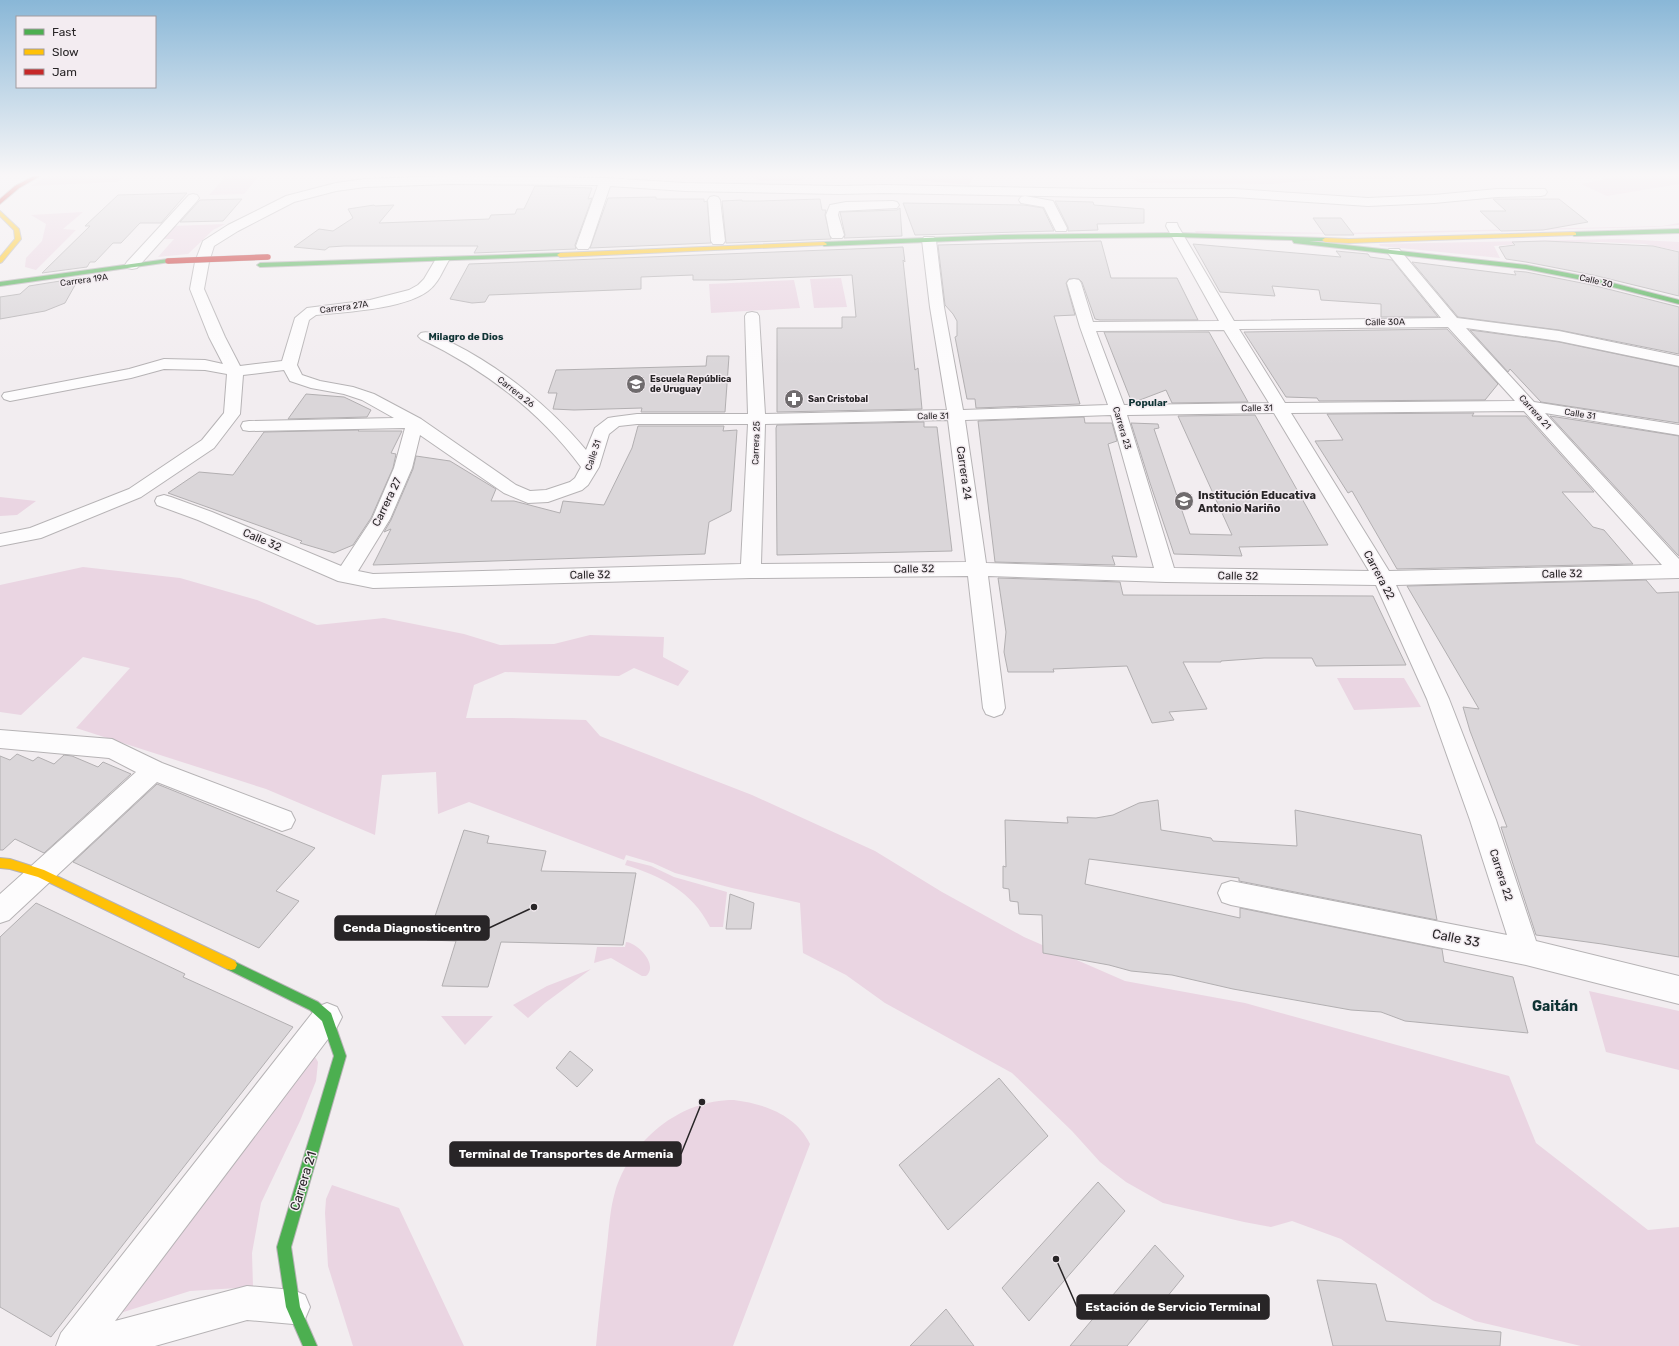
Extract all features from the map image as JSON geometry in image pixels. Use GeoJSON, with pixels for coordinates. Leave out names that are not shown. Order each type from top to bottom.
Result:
{"type":"FeatureCollection","features":[{"type":"Feature","properties":{"kind":"main road"},"geometry":{"type":"LineString","coordinates":[[0,261],[18,239]]}},
{"type":"Feature","properties":{"kind":"main road","name":"Carrera 19A"},"geometry":{"type":"LineString","coordinates":[[0,292],[166,265],[268,257],[761,239]]}},
{"type":"Feature","properties":{"kind":"main road","name":"Carrera 19A"},"geometry":{"type":"LineString","coordinates":[[0,284],[132,265],[260,265],[442,260],[958,239]]}},
{"type":"Feature","properties":{"kind":"main road","name":"Calle 30"},"geometry":{"type":"LineString","coordinates":[[1279,239],[1526,267],[1593,280],[1679,302]]}},
{"type":"Feature","properties":{"kind":"main road","name":"Carrera 19A"},"geometry":{"type":"LineString","coordinates":[[1293,239],[1349,241],[1421,239]]}},
{"type":"Feature","properties":{"kind":"main road"},"geometry":{"type":"LineString","coordinates":[[0,863],[10,864],[40,873],[275,986],[314,1006],[327,1017]]}},
{"type":"Feature","properties":{"kind":"main road","name":"Carrera 21"},"geometry":{"type":"LineString","coordinates":[[310,1346],[293,1307],[284,1247],[340,1056],[327,1017]]}},
{"type":"Feature","properties":{"kind":"street"},"geometry":{"type":"LineString","coordinates":[[132,265],[156,239]]}},
{"type":"Feature","properties":{"kind":"street"},"geometry":{"type":"LineString","coordinates":[[0,540],[34,534],[135,493],[208,444],[232,414],[234,371],[217,338],[197,289],[202,262],[208,244],[216,239]]}},
{"type":"Feature","properties":{"kind":"street"},"geometry":{"type":"LineString","coordinates":[[583,246],[585,239]]}},
{"type":"Feature","properties":{"kind":"street","name":"Carrera 22"},"geometry":{"type":"LineString","coordinates":[[1180,239],[1304,450],[1383,578],[1438,699],[1483,820],[1526,952]]}},
{"type":"Feature","properties":{"kind":"street","name":"Carrera 24"},"geometry":{"type":"LineString","coordinates":[[929,240],[937,307],[956,415],[994,708]]}},
{"type":"Feature","properties":{"kind":"street","name":"Carrera 21"},"geometry":{"type":"LineString","coordinates":[[1394,252],[1452,322],[1679,571]]}},
{"type":"Feature","properties":{"kind":"street","name":"Carrera 27A"},"geometry":{"type":"LineString","coordinates":[[289,366],[302,318],[312,311],[394,299],[414,293],[429,282],[442,260]]}},
{"type":"Feature","properties":{"kind":"street","name":"Carrera 23"},"geometry":{"type":"LineString","coordinates":[[1074,283],[1087,326],[1118,411],[1166,575]]}},
{"type":"Feature","properties":{"kind":"street","name":"Carrera 25"},"geometry":{"type":"LineString","coordinates":[[751,571],[757,419],[752,316]]}},
{"type":"Feature","properties":{"kind":"street","name":"Calle 30A"},"geometry":{"type":"LineString","coordinates":[[1087,326],[1452,322],[1560,336],[1679,361]]}},
{"type":"Feature","properties":{"kind":"street","name":"Carrera 26"},"geometry":{"type":"LineString","coordinates":[[426,336],[448,346],[481,366],[543,413],[576,448],[590,467]]}},
{"type":"Feature","properties":{"kind":"street"},"geometry":{"type":"LineString","coordinates":[[10,396],[131,374],[164,364],[205,365],[234,371],[289,366],[296,378],[317,385],[347,390],[368,397],[415,423]]}},
{"type":"Feature","properties":{"kind":"street","name":"Calle 31"},"geometry":{"type":"LineString","coordinates":[[415,423],[510,488],[528,497],[548,496],[576,486],[582,481],[590,467],[601,432],[614,422],[638,419],[757,419],[1118,411],[1145,409],[1530,406],[1679,430]]}},
{"type":"Feature","properties":{"kind":"street"},"geometry":{"type":"LineString","coordinates":[[249,426],[415,423]]}},
{"type":"Feature","properties":{"kind":"street","name":"Carrera 27"},"geometry":{"type":"LineString","coordinates":[[345,576],[380,519],[404,468],[415,423]]}},
{"type":"Feature","properties":{"kind":"street","name":"Calle 32"},"geometry":{"type":"LineString","coordinates":[[164,501],[205,516],[345,576],[373,581],[751,571],[977,569],[1166,575],[1383,578],[1679,571]]}},
{"type":"Feature","properties":{"kind":"street"},"geometry":{"type":"LineString","coordinates":[[0,739],[112,749],[154,770],[282,820]]}},
{"type":"Feature","properties":{"kind":"street"},"geometry":{"type":"LineString","coordinates":[[0,910],[154,770]]}},
{"type":"Feature","properties":{"kind":"street","name":"Calle 33"},"geometry":{"type":"LineString","coordinates":[[1231,893],[1526,952],[1679,990]]}},
{"type":"Feature","properties":{"kind":"street"},"geometry":{"type":"LineString","coordinates":[[74,1346],[327,1017]]}},
{"type":"Feature","properties":{"kind":"street"},"geometry":{"type":"LineString","coordinates":[[90,1346],[247,1303],[293,1307]]}},
{"type":"Feature","properties":{"kind":"shaded area"},"geometry":{"type":"Polygon","coordinates":[[[43,239],[67,239],[36,270],[25,267],[26,258],[43,239]]]}},
{"type":"Feature","properties":{"kind":"shaded area"},"geometry":{"type":"Polygon","coordinates":[[[161,239],[204,239],[188,254],[158,257],[174,239],[161,239]]]}},
{"type":"Feature","properties":{"kind":"shaded area"},"geometry":{"type":"Polygon","coordinates":[[[1619,239],[1679,242],[1679,251],[1645,244],[1600,242],[1529,243],[1494,246],[1500,258],[1380,246],[1379,244],[1619,239]]]}},
{"type":"Feature","properties":{"kind":"shaded area"},"geometry":{"type":"Polygon","coordinates":[[[841,278],[847,307],[814,308],[810,279],[841,278]]]}},
{"type":"Feature","properties":{"kind":"shaded area"},"geometry":{"type":"Polygon","coordinates":[[[794,280],[800,308],[711,313],[709,284],[794,280]]]}},
{"type":"Feature","properties":{"kind":"shaded area"},"geometry":{"type":"Polygon","coordinates":[[[0,497],[36,501],[17,515],[0,516],[0,497]]]}},
{"type":"Feature","properties":{"kind":"shaded area"},"geometry":{"type":"Polygon","coordinates":[[[83,567],[180,578],[257,600],[317,625],[384,618],[464,634],[500,645],[554,644],[590,635],[664,637],[663,657],[689,671],[678,686],[634,668],[619,676],[505,672],[474,685],[466,718],[586,720],[600,736],[752,795],[875,851],[942,892],[1024,937],[1125,981],[1245,1003],[1509,1076],[1536,1143],[1648,1230],[1679,1227],[1679,1346],[1581,1346],[1475,1321],[1433,1301],[1341,1239],[1292,1221],[1271,1227],[1163,1203],[1126,1182],[1100,1162],[1072,1131],[1012,1073],[885,1003],[846,975],[803,953],[800,903],[732,888],[675,873],[653,863],[626,855],[624,860],[469,802],[438,814],[436,772],[382,775],[375,835],[266,789],[76,728],[130,668],[83,657],[21,715],[0,712],[0,585],[83,567]]]}},
{"type":"Feature","properties":{"kind":"shaded area"},"geometry":{"type":"Polygon","coordinates":[[[1337,678],[1404,678],[1421,707],[1354,710],[1337,678]]]}},
{"type":"Feature","properties":{"kind":"shaded area"},"geometry":{"type":"Polygon","coordinates":[[[627,860],[651,866],[674,877],[727,892],[723,927],[710,927],[703,914],[685,894],[651,874],[625,865],[627,860]]]}},
{"type":"Feature","properties":{"kind":"shaded area"},"geometry":{"type":"Polygon","coordinates":[[[626,942],[631,943],[641,950],[649,961],[649,971],[646,976],[642,976],[611,958],[594,963],[597,947],[625,947],[626,942]]]}},
{"type":"Feature","properties":{"kind":"shaded area"},"geometry":{"type":"Polygon","coordinates":[[[591,969],[545,1003],[528,1018],[513,1005],[547,986],[591,969]]]}},
{"type":"Feature","properties":{"kind":"shaded area"},"geometry":{"type":"Polygon","coordinates":[[[1589,991],[1679,1011],[1679,1070],[1606,1052],[1589,991]]]}},
{"type":"Feature","properties":{"kind":"shaded area"},"geometry":{"type":"Polygon","coordinates":[[[441,1016],[493,1016],[465,1045],[441,1016]]]}},
{"type":"Feature","properties":{"kind":"shaded area"},"geometry":{"type":"Polygon","coordinates":[[[311,1050],[318,1062],[316,1081],[300,1121],[261,1203],[252,1253],[253,1287],[190,1291],[114,1315],[311,1050]]]}},
{"type":"Feature","properties":{"kind":"shaded area"},"geometry":{"type":"Polygon","coordinates":[[[734,1100],[757,1104],[788,1118],[797,1125],[810,1144],[733,1346],[596,1346],[613,1198],[622,1173],[645,1140],[660,1126],[676,1115],[694,1107],[714,1102],[734,1100]]]}},
{"type":"Feature","properties":{"kind":"shaded area"},"geometry":{"type":"Polygon","coordinates":[[[332,1185],[399,1208],[464,1346],[353,1346],[328,1266],[325,1213],[326,1199],[332,1185]]]}},
{"type":"Feature","properties":{"kind":"building"},"geometry":{"type":"Polygon","coordinates":[[[77,239],[125,239],[121,243],[113,243],[95,262],[90,262],[87,267],[42,273],[77,239]]]}},
{"type":"Feature","properties":{"kind":"building"},"geometry":{"type":"Polygon","coordinates":[[[305,239],[577,239],[575,245],[576,249],[474,253],[478,246],[344,246],[329,247],[325,250],[294,247],[305,239]]]}},
{"type":"Feature","properties":{"kind":"building"},"geometry":{"type":"Polygon","coordinates":[[[593,239],[711,239],[711,243],[590,248],[593,239]]]}},
{"type":"Feature","properties":{"kind":"building"},"geometry":{"type":"Polygon","coordinates":[[[726,239],[831,239],[726,243],[726,239]]]}},
{"type":"Feature","properties":{"kind":"building"},"geometry":{"type":"Polygon","coordinates":[[[1101,241],[1111,278],[1177,278],[1198,320],[1095,319],[1082,282],[1079,279],[1069,279],[1066,283],[1075,315],[1054,316],[1080,404],[976,408],[975,399],[967,399],[955,337],[957,336],[957,321],[945,305],[938,245],[1101,241]]]}},
{"type":"Feature","properties":{"kind":"building"},"geometry":{"type":"Polygon","coordinates":[[[1545,241],[1653,246],[1679,252],[1679,296],[1593,275],[1506,259],[1499,247],[1515,245],[1512,242],[1545,241]]]}},
{"type":"Feature","properties":{"kind":"building"},"geometry":{"type":"Polygon","coordinates":[[[1193,244],[1341,257],[1336,251],[1368,254],[1370,257],[1392,260],[1438,317],[1381,317],[1381,304],[1321,300],[1319,290],[1272,286],[1275,296],[1220,292],[1193,244]]]}},
{"type":"Feature","properties":{"kind":"building"},"geometry":{"type":"Polygon","coordinates":[[[903,247],[905,262],[903,260],[915,370],[918,368],[922,409],[777,412],[777,328],[842,328],[842,317],[856,317],[852,275],[726,280],[693,280],[693,275],[641,277],[641,289],[489,295],[485,302],[472,303],[450,299],[469,264],[903,247]]]}},
{"type":"Feature","properties":{"kind":"building"},"geometry":{"type":"Polygon","coordinates":[[[1412,262],[1516,275],[1514,271],[1526,272],[1592,285],[1679,307],[1679,354],[1559,330],[1458,317],[1412,262]]]}},
{"type":"Feature","properties":{"kind":"building"},"geometry":{"type":"Polygon","coordinates":[[[79,278],[65,303],[45,311],[0,319],[0,297],[20,294],[29,286],[79,278]]]}},
{"type":"Feature","properties":{"kind":"building"},"geometry":{"type":"Polygon","coordinates":[[[1447,329],[1498,384],[1485,400],[1319,401],[1317,398],[1286,397],[1244,332],[1447,329]]]}},
{"type":"Feature","properties":{"kind":"building"},"geometry":{"type":"Polygon","coordinates":[[[1470,330],[1559,342],[1679,367],[1679,423],[1541,402],[1510,369],[1508,372],[1470,330]]]}},
{"type":"Feature","properties":{"kind":"building"},"geometry":{"type":"Polygon","coordinates":[[[1104,332],[1209,332],[1248,402],[1172,403],[1166,390],[1132,403],[1104,332]]]}},
{"type":"Feature","properties":{"kind":"building","name":"Escuela República de Uruguay"},"geometry":{"type":"Polygon","coordinates":[[[707,356],[729,356],[725,412],[641,412],[642,408],[574,410],[553,409],[557,393],[548,393],[556,370],[706,366],[707,356]]]}},
{"type":"Feature","properties":{"kind":"building"},"geometry":{"type":"Polygon","coordinates":[[[306,394],[344,397],[371,410],[367,417],[288,419],[306,394]]]}},
{"type":"Feature","properties":{"kind":"building"},"geometry":{"type":"Polygon","coordinates":[[[1474,413],[1472,416],[1526,416],[1594,492],[1562,492],[1593,527],[1604,530],[1633,564],[1397,569],[1352,491],[1348,493],[1315,441],[1343,440],[1327,414],[1474,413]]]}},
{"type":"Feature","properties":{"kind":"building"},"geometry":{"type":"Polygon","coordinates":[[[1255,415],[1328,545],[1239,547],[1242,556],[1174,554],[1131,423],[1158,424],[1159,428],[1154,429],[1190,534],[1232,535],[1178,416],[1255,415]]]}},
{"type":"Feature","properties":{"kind":"building"},"geometry":{"type":"Polygon","coordinates":[[[1550,416],[1679,436],[1679,556],[1677,554],[1550,416]]]}},
{"type":"Feature","properties":{"kind":"building"},"geometry":{"type":"Polygon","coordinates":[[[1084,417],[1085,423],[1112,423],[1117,441],[1108,444],[1137,557],[1112,556],[1115,565],[995,562],[978,421],[1084,417]]]}},
{"type":"Feature","properties":{"kind":"building"},"geometry":{"type":"Polygon","coordinates":[[[924,422],[924,427],[937,427],[952,551],[777,555],[777,425],[924,422]]]}},
{"type":"Feature","properties":{"kind":"building"},"geometry":{"type":"Polygon","coordinates":[[[638,426],[724,426],[723,431],[737,430],[731,511],[709,522],[705,554],[373,565],[391,529],[384,532],[391,520],[413,469],[416,456],[450,461],[496,489],[491,501],[514,501],[560,513],[563,501],[604,505],[632,448],[638,426]]]}},
{"type":"Feature","properties":{"kind":"building"},"geometry":{"type":"Polygon","coordinates":[[[359,430],[358,431],[402,431],[391,453],[396,454],[393,468],[371,518],[353,545],[334,553],[300,543],[302,541],[168,493],[199,472],[233,475],[264,432],[359,430]]]}},
{"type":"Feature","properties":{"kind":"building"},"geometry":{"type":"Polygon","coordinates":[[[998,578],[1120,582],[1123,595],[1373,596],[1406,665],[1316,666],[1312,658],[1264,658],[1221,662],[1183,662],[1207,709],[1169,712],[1174,720],[1152,723],[1127,666],[1053,669],[1054,672],[1008,672],[1004,652],[1006,632],[998,578]]]}},
{"type":"Feature","properties":{"kind":"building"},"geometry":{"type":"Polygon","coordinates":[[[1646,580],[1657,593],[1679,592],[1679,957],[1536,935],[1501,827],[1507,827],[1470,731],[1463,707],[1479,709],[1407,586],[1646,580]]]}},
{"type":"Feature","properties":{"kind":"building"},"geometry":{"type":"Polygon","coordinates":[[[17,754],[33,761],[38,757],[54,764],[64,755],[72,756],[98,767],[103,762],[131,774],[44,853],[15,839],[3,850],[0,850],[0,756],[10,760],[17,754]]]}},
{"type":"Feature","properties":{"kind":"building"},"geometry":{"type":"Polygon","coordinates":[[[157,784],[315,848],[276,891],[299,901],[259,948],[73,862],[157,784]]]}},
{"type":"Feature","properties":{"kind":"building"},"geometry":{"type":"Polygon","coordinates":[[[1158,800],[1161,830],[1211,838],[1213,841],[1297,846],[1295,810],[1421,835],[1437,920],[1239,881],[1239,878],[1089,859],[1085,884],[1240,918],[1240,908],[1442,949],[1444,962],[1513,977],[1528,1033],[1405,1021],[1381,1012],[1351,1010],[1233,989],[1172,975],[1131,971],[1109,965],[1043,953],[1042,915],[1019,914],[1018,902],[1010,901],[1009,889],[1003,888],[1003,866],[1006,867],[1005,820],[1068,823],[1067,817],[1096,818],[1113,815],[1139,803],[1158,800]]]}},
{"type":"Feature","properties":{"kind":"building"},"geometry":{"type":"Polygon","coordinates":[[[464,830],[489,836],[487,843],[546,851],[541,871],[636,873],[623,945],[501,942],[488,987],[442,986],[456,941],[427,940],[464,830]]]}},
{"type":"Feature","properties":{"kind":"building"},"geometry":{"type":"Polygon","coordinates":[[[730,894],[754,903],[751,929],[726,929],[730,894]]]}},
{"type":"Feature","properties":{"kind":"building"},"geometry":{"type":"Polygon","coordinates":[[[36,903],[185,974],[183,977],[293,1027],[51,1337],[0,1307],[0,937],[36,903]]]}},
{"type":"Feature","properties":{"kind":"building"},"geometry":{"type":"Polygon","coordinates":[[[570,1051],[593,1070],[577,1087],[556,1068],[570,1051]]]}},
{"type":"Feature","properties":{"kind":"building"},"geometry":{"type":"Polygon","coordinates":[[[999,1078],[1048,1136],[948,1230],[899,1165],[999,1078]]]}},
{"type":"Feature","properties":{"kind":"building"},"geometry":{"type":"Polygon","coordinates":[[[1098,1182],[1125,1211],[1029,1321],[1002,1288],[1098,1182]]]}},
{"type":"Feature","properties":{"kind":"building"},"geometry":{"type":"Polygon","coordinates":[[[1155,1245],[1184,1276],[1127,1346],[1070,1346],[1155,1245]]]}},
{"type":"Feature","properties":{"kind":"building"},"geometry":{"type":"Polygon","coordinates":[[[1317,1280],[1376,1284],[1386,1321],[1501,1332],[1500,1346],[1333,1346],[1317,1280]]]}},
{"type":"Feature","properties":{"kind":"building"},"geometry":{"type":"Polygon","coordinates":[[[946,1309],[974,1346],[910,1346],[946,1309]]]}},
{"type":"Feature","properties":{"kind":"traffic: fast"},"geometry":{"type":"LineString","coordinates":[[824,244],[957,239]]}},
{"type":"Feature","properties":{"kind":"traffic: fast"},"geometry":{"type":"LineString","coordinates":[[1290,239],[1325,240]]}},
{"type":"Feature","properties":{"kind":"traffic: fast"},"geometry":{"type":"LineString","coordinates":[[1294,241],[1526,267],[1593,280],[1679,302]]}},
{"type":"Feature","properties":{"kind":"traffic: fast"},"geometry":{"type":"LineString","coordinates":[[260,265],[560,255]]}},
{"type":"Feature","properties":{"kind":"traffic: fast"},"geometry":{"type":"LineString","coordinates":[[0,284],[168,261]]}},
{"type":"Feature","properties":{"kind":"traffic: fast"},"geometry":{"type":"LineString","coordinates":[[231,965],[314,1006],[327,1017],[340,1056],[284,1247],[293,1307],[310,1346]]}},
{"type":"Feature","properties":{"kind":"traffic: slow"},"geometry":{"type":"LineString","coordinates":[[0,261],[18,239]]}},
{"type":"Feature","properties":{"kind":"traffic: slow"},"geometry":{"type":"LineString","coordinates":[[1325,240],[1349,241],[1419,239]]}},
{"type":"Feature","properties":{"kind":"traffic: slow"},"geometry":{"type":"LineString","coordinates":[[560,255],[824,244]]}},
{"type":"Feature","properties":{"kind":"traffic: slow"},"geometry":{"type":"LineString","coordinates":[[0,863],[10,864],[40,873],[231,965]]}},
{"type":"Feature","properties":{"kind":"traffic: jam"},"geometry":{"type":"LineString","coordinates":[[168,261],[268,257]]}},
{"type":"Feature","properties":{"kind":"place","name":"Escuela República de Uruguay"},"geometry":{"type":"Point","coordinates":[636,384]}},
{"type":"Feature","properties":{"kind":"place","name":"San Cristobal"},"geometry":{"type":"Point","coordinates":[794,399]}},
{"type":"Feature","properties":{"kind":"place","name":"Institución Educativa Antonio Nariño"},"geometry":{"type":"Point","coordinates":[1184,501]}},
{"type":"Feature","properties":{"kind":"place","name":"Cenda Diagnosticentro"},"geometry":{"type":"Point","coordinates":[534,907]}},
{"type":"Feature","properties":{"kind":"place","name":"Terminal de Transportes de Armenia"},"geometry":{"type":"Point","coordinates":[702,1102]}},
{"type":"Feature","properties":{"kind":"place","name":"Estación de Servicio Terminal"},"geometry":{"type":"Point","coordinates":[1056,1259]}},
{"type":"Feature","properties":{"kind":"district","name":"Milagro de Dios"},"geometry":{"type":"Point","coordinates":[466,337]}},
{"type":"Feature","properties":{"kind":"district","name":"Popular"},"geometry":{"type":"Point","coordinates":[1148,403]}},
{"type":"Feature","properties":{"kind":"district","name":"Gaitán"},"geometry":{"type":"Point","coordinates":[1555,1006]}}]}
